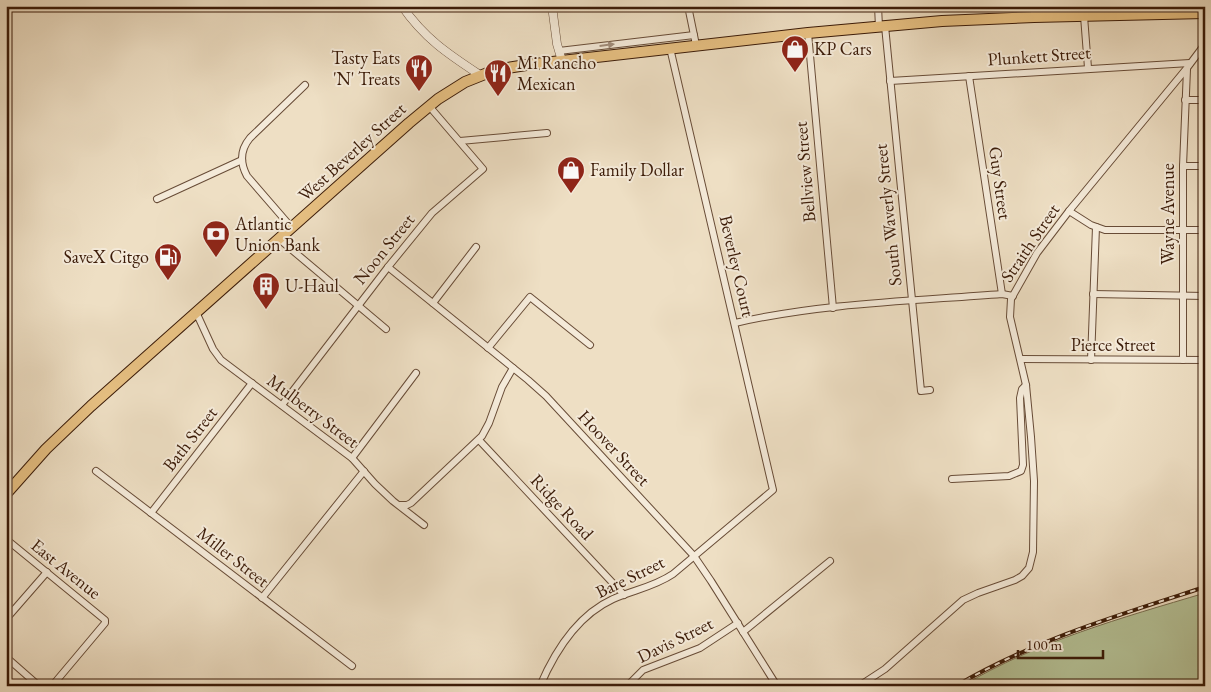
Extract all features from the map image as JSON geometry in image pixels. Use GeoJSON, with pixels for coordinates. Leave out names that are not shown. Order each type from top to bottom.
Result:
{"type":"FeatureCollection","features":[{"type":"Feature","properties":{"kind":"main road","name":"West Beverley Street"},"geometry":{"type":"LineString","coordinates":[[6,494],[58,437],[429,106],[457,86],[480,75],[560,56],[670,48],[695,40],[882,27],[1034,12],[1084,16],[1205,13]]}},
{"type":"Feature","properties":{"kind":"street"},"geometry":{"type":"LineString","coordinates":[[402,6],[418,28],[434,44],[480,75]]}},
{"type":"Feature","properties":{"kind":"street"},"geometry":{"type":"LineString","coordinates":[[552,6],[560,56]]}},
{"type":"Feature","properties":{"kind":"street"},"geometry":{"type":"LineString","coordinates":[[688,6],[695,40]]}},
{"type":"Feature","properties":{"kind":"street","name":"South Waverly Street"},"geometry":{"type":"LineString","coordinates":[[878,6],[890,81],[921,391],[930,390]]}},
{"type":"Feature","properties":{"kind":"street"},"geometry":{"type":"LineString","coordinates":[[1084,16],[1088,68]]}},
{"type":"Feature","properties":{"kind":"street","name":"Bellview Street"},"geometry":{"type":"LineString","coordinates":[[808,33],[833,308]]}},
{"type":"Feature","properties":{"kind":"street","name":"West Beverley Street"},"geometry":{"type":"LineString","coordinates":[[560,56],[695,40]]}},
{"type":"Feature","properties":{"kind":"street","name":"Straith Street"},"geometry":{"type":"LineString","coordinates":[[859,686],[884,668],[963,600],[1015,580],[1026,572],[1031,563],[1034,546],[1034,481],[1026,385],[1010,317],[1010,305],[1013,296],[1037,253],[1069,211],[1205,44]]}},
{"type":"Feature","properties":{"kind":"street","name":"Beverley Court"},"geometry":{"type":"LineString","coordinates":[[670,48],[773,490]]}},
{"type":"Feature","properties":{"kind":"street","name":"Plunkett Street"},"geometry":{"type":"LineString","coordinates":[[890,81],[1088,68],[1189,66]]}},
{"type":"Feature","properties":{"kind":"street","name":"Wayne Avenue"},"geometry":{"type":"LineString","coordinates":[[1183,360],[1183,166],[1185,100],[1189,66]]}},
{"type":"Feature","properties":{"kind":"street","name":"Guy Street"},"geometry":{"type":"LineString","coordinates":[[970,76],[1002,294]]}},
{"type":"Feature","properties":{"kind":"street"},"geometry":{"type":"LineString","coordinates":[[292,228],[247,176],[242,160],[248,141],[305,85]]}},
{"type":"Feature","properties":{"kind":"street"},"geometry":{"type":"LineString","coordinates":[[1185,100],[1205,100]]}},
{"type":"Feature","properties":{"kind":"street"},"geometry":{"type":"LineString","coordinates":[[429,106],[460,141],[547,133]]}},
{"type":"Feature","properties":{"kind":"street","name":"Noon Street"},"geometry":{"type":"LineString","coordinates":[[282,405],[432,212],[483,169],[460,141]]}},
{"type":"Feature","properties":{"kind":"street"},"geometry":{"type":"LineString","coordinates":[[157,199],[242,160]]}},
{"type":"Feature","properties":{"kind":"street"},"geometry":{"type":"LineString","coordinates":[[1183,166],[1205,166]]}},
{"type":"Feature","properties":{"kind":"street"},"geometry":{"type":"LineString","coordinates":[[1069,211],[1096,228],[1105,230],[1205,230]]}},
{"type":"Feature","properties":{"kind":"street"},"geometry":{"type":"LineString","coordinates":[[1091,360],[1096,228]]}},
{"type":"Feature","properties":{"kind":"street"},"geometry":{"type":"LineString","coordinates":[[279,239],[386,329]]}},
{"type":"Feature","properties":{"kind":"street"},"geometry":{"type":"LineString","coordinates":[[433,302],[476,247]]}},
{"type":"Feature","properties":{"kind":"street","name":"Hoover Street"},"geometry":{"type":"LineString","coordinates":[[388,267],[546,396],[694,556],[777,686]]}},
{"type":"Feature","properties":{"kind":"street"},"geometry":{"type":"LineString","coordinates":[[735,323],[773,315],[833,308],[1002,294],[1013,296]]}},
{"type":"Feature","properties":{"kind":"street"},"geometry":{"type":"LineString","coordinates":[[1093,294],[1205,296]]}},
{"type":"Feature","properties":{"kind":"street"},"geometry":{"type":"LineString","coordinates":[[488,348],[530,297],[590,345]]}},
{"type":"Feature","properties":{"kind":"street","name":"Mulberry Street"},"geometry":{"type":"LineString","coordinates":[[196,312],[217,355],[352,458],[375,484],[424,525]]}},
{"type":"Feature","properties":{"kind":"street","name":"Pierce Street"},"geometry":{"type":"LineString","coordinates":[[1021,359],[1205,360]]}},
{"type":"Feature","properties":{"kind":"street"},"geometry":{"type":"LineString","coordinates":[[400,505],[411,503],[479,440],[489,424],[502,387],[513,368]]}},
{"type":"Feature","properties":{"kind":"street"},"geometry":{"type":"LineString","coordinates":[[352,458],[416,374]]}},
{"type":"Feature","properties":{"kind":"street","name":"Bath Street"},"geometry":{"type":"LineString","coordinates":[[151,513],[252,383]]}},
{"type":"Feature","properties":{"kind":"street"},"geometry":{"type":"LineString","coordinates":[[952,479],[1009,476],[1021,471],[1023,466],[1020,398],[1022,388],[1026,385]]}},
{"type":"Feature","properties":{"kind":"street","name":"Ridge Road"},"geometry":{"type":"LineString","coordinates":[[479,440],[624,595]]}},
{"type":"Feature","properties":{"kind":"street","name":"Miller Street"},"geometry":{"type":"LineString","coordinates":[[96,471],[352,666]]}},
{"type":"Feature","properties":{"kind":"street"},"geometry":{"type":"LineString","coordinates":[[262,598],[364,471]]}},
{"type":"Feature","properties":{"kind":"street","name":"Bare Street"},"geometry":{"type":"LineString","coordinates":[[540,686],[550,664],[562,645],[578,626],[598,608],[624,595],[661,581],[773,490]]}},
{"type":"Feature","properties":{"kind":"street","name":"East Avenue"},"geometry":{"type":"LineString","coordinates":[[6,540],[104,618],[105,623],[52,686]]}},
{"type":"Feature","properties":{"kind":"street"},"geometry":{"type":"LineString","coordinates":[[743,632],[830,561]]}},
{"type":"Feature","properties":{"kind":"street"},"geometry":{"type":"LineString","coordinates":[[6,619],[47,572]]}},
{"type":"Feature","properties":{"kind":"street","name":"Davis Street"},"geometry":{"type":"LineString","coordinates":[[627,686],[643,670],[700,648],[738,624]]}},
{"type":"Feature","properties":{"kind":"street"},"geometry":{"type":"LineString","coordinates":[[6,657],[39,686]]}},
{"type":"Feature","properties":{"kind":"green space"},"geometry":{"type":"Polygon","coordinates":[[[1205,593],[1205,686],[962,686],[991,670],[1050,643],[1205,593]]]}},
{"type":"Feature","properties":{"kind":"railway"},"geometry":{"type":"LineString","coordinates":[[956,686],[1046,642],[1109,618],[1205,587]]}},
{"type":"Feature","properties":{"kind":"place","name":"KP Cars"},"geometry":{"type":"Point","coordinates":[795,73]}},
{"type":"Feature","properties":{"kind":"place","name":"Tasty Eats 'N' Treats"},"geometry":{"type":"Point","coordinates":[419,92]}},
{"type":"Feature","properties":{"kind":"place","name":"Mi Rancho Mexican"},"geometry":{"type":"Point","coordinates":[498,97]}},
{"type":"Feature","properties":{"kind":"place","name":"Family Dollar"},"geometry":{"type":"Point","coordinates":[571,194]}},
{"type":"Feature","properties":{"kind":"place","name":"Atlantic Union Bank"},"geometry":{"type":"Point","coordinates":[216,258]}},
{"type":"Feature","properties":{"kind":"place","name":"SaveX Citgo"},"geometry":{"type":"Point","coordinates":[168,281]}},
{"type":"Feature","properties":{"kind":"place","name":"U-Haul"},"geometry":{"type":"Point","coordinates":[266,310]}}]}
